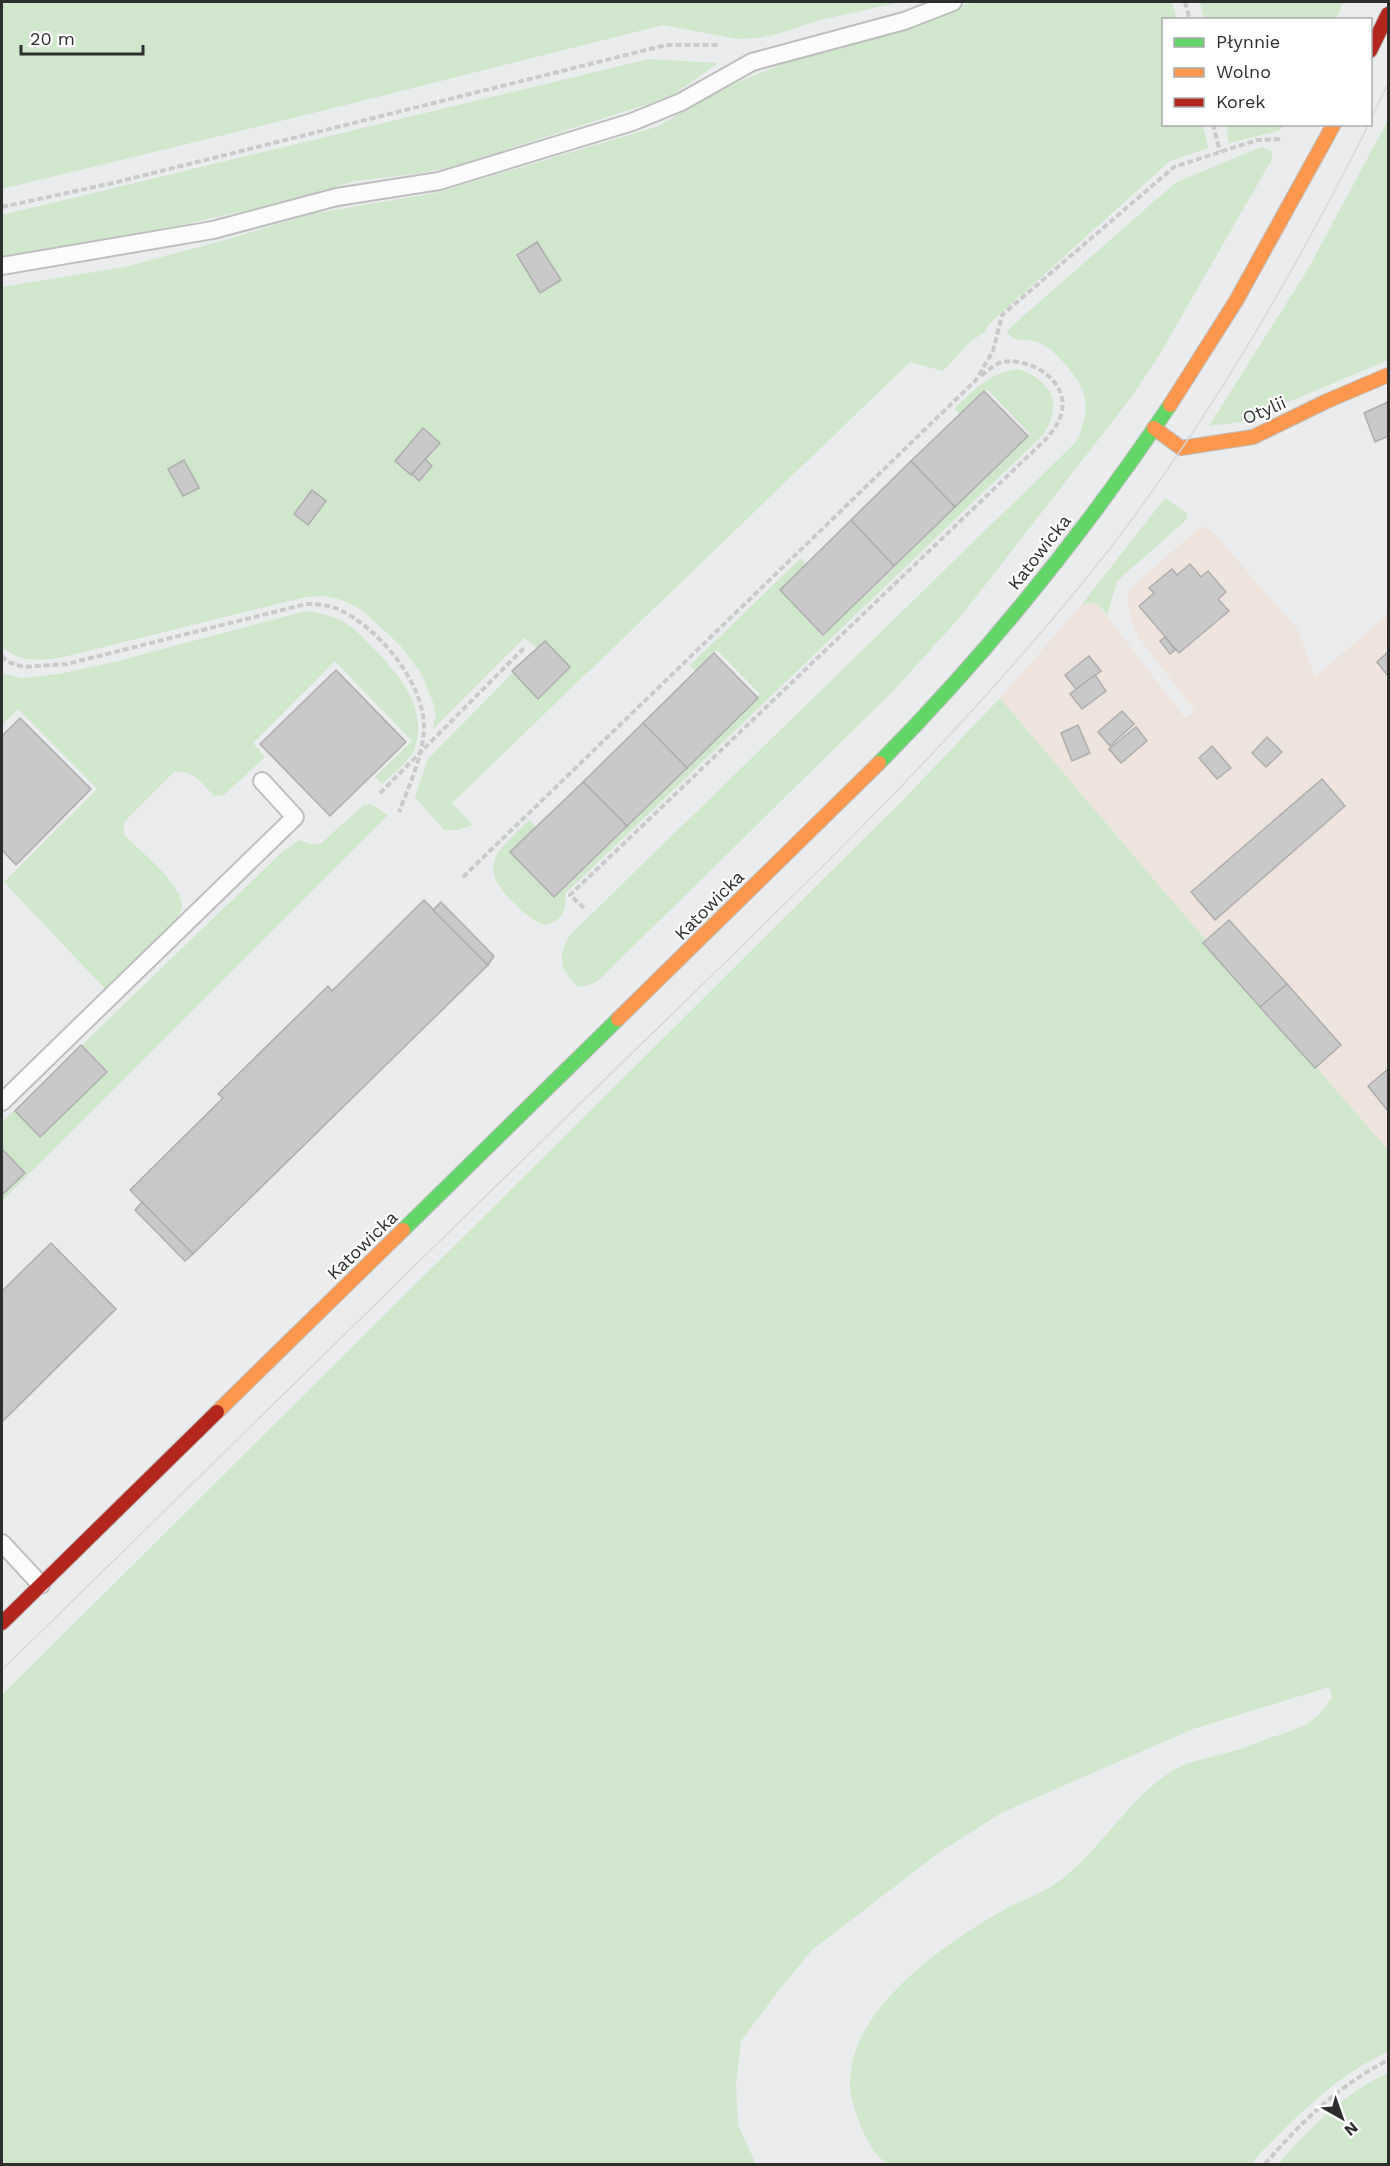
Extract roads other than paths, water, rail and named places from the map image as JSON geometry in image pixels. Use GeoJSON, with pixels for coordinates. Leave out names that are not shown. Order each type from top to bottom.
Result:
{"type":"FeatureCollection","features":[{"type":"Feature","properties":{"kind":"street"},"geometry":{"type":"LineString","coordinates":[[1372,49],[1389,14]]}},
{"type":"Feature","properties":{"kind":"street","name":"Katowicka"},"geometry":{"type":"LineString","coordinates":[[2,1623],[627,1012],[900,740],[998,633],[1062,553],[1154,428],[1202,357],[1250,277],[1333,126]]}},
{"type":"Feature","properties":{"kind":"street","name":"Otylii"},"geometry":{"type":"LineString","coordinates":[[1154,428],[1181,448],[1253,437],[1327,401],[1389,375]]}},
{"type":"Feature","properties":{"kind":"lane"},"geometry":{"type":"LineString","coordinates":[[2,266],[213,230],[337,197],[439,181],[632,122],[681,102],[752,62],[904,21],[953,2]]}},
{"type":"Feature","properties":{"kind":"lane"},"geometry":{"type":"LineString","coordinates":[[2,1102],[294,817],[262,781]]}},
{"type":"Feature","properties":{"kind":"lane"},"geometry":{"type":"LineString","coordinates":[[2,1544],[41,1585]]}},
{"type":"Feature","properties":{"kind":"tram line"},"geometry":{"type":"LineString","coordinates":[[1372,116],[1388,84]]}},
{"type":"Feature","properties":{"kind":"tram line"},"geometry":{"type":"LineString","coordinates":[[2,1670],[792,897],[923,763],[1049,624],[1145,501],[1216,397],[1311,235],[1368,126]]}}]}
